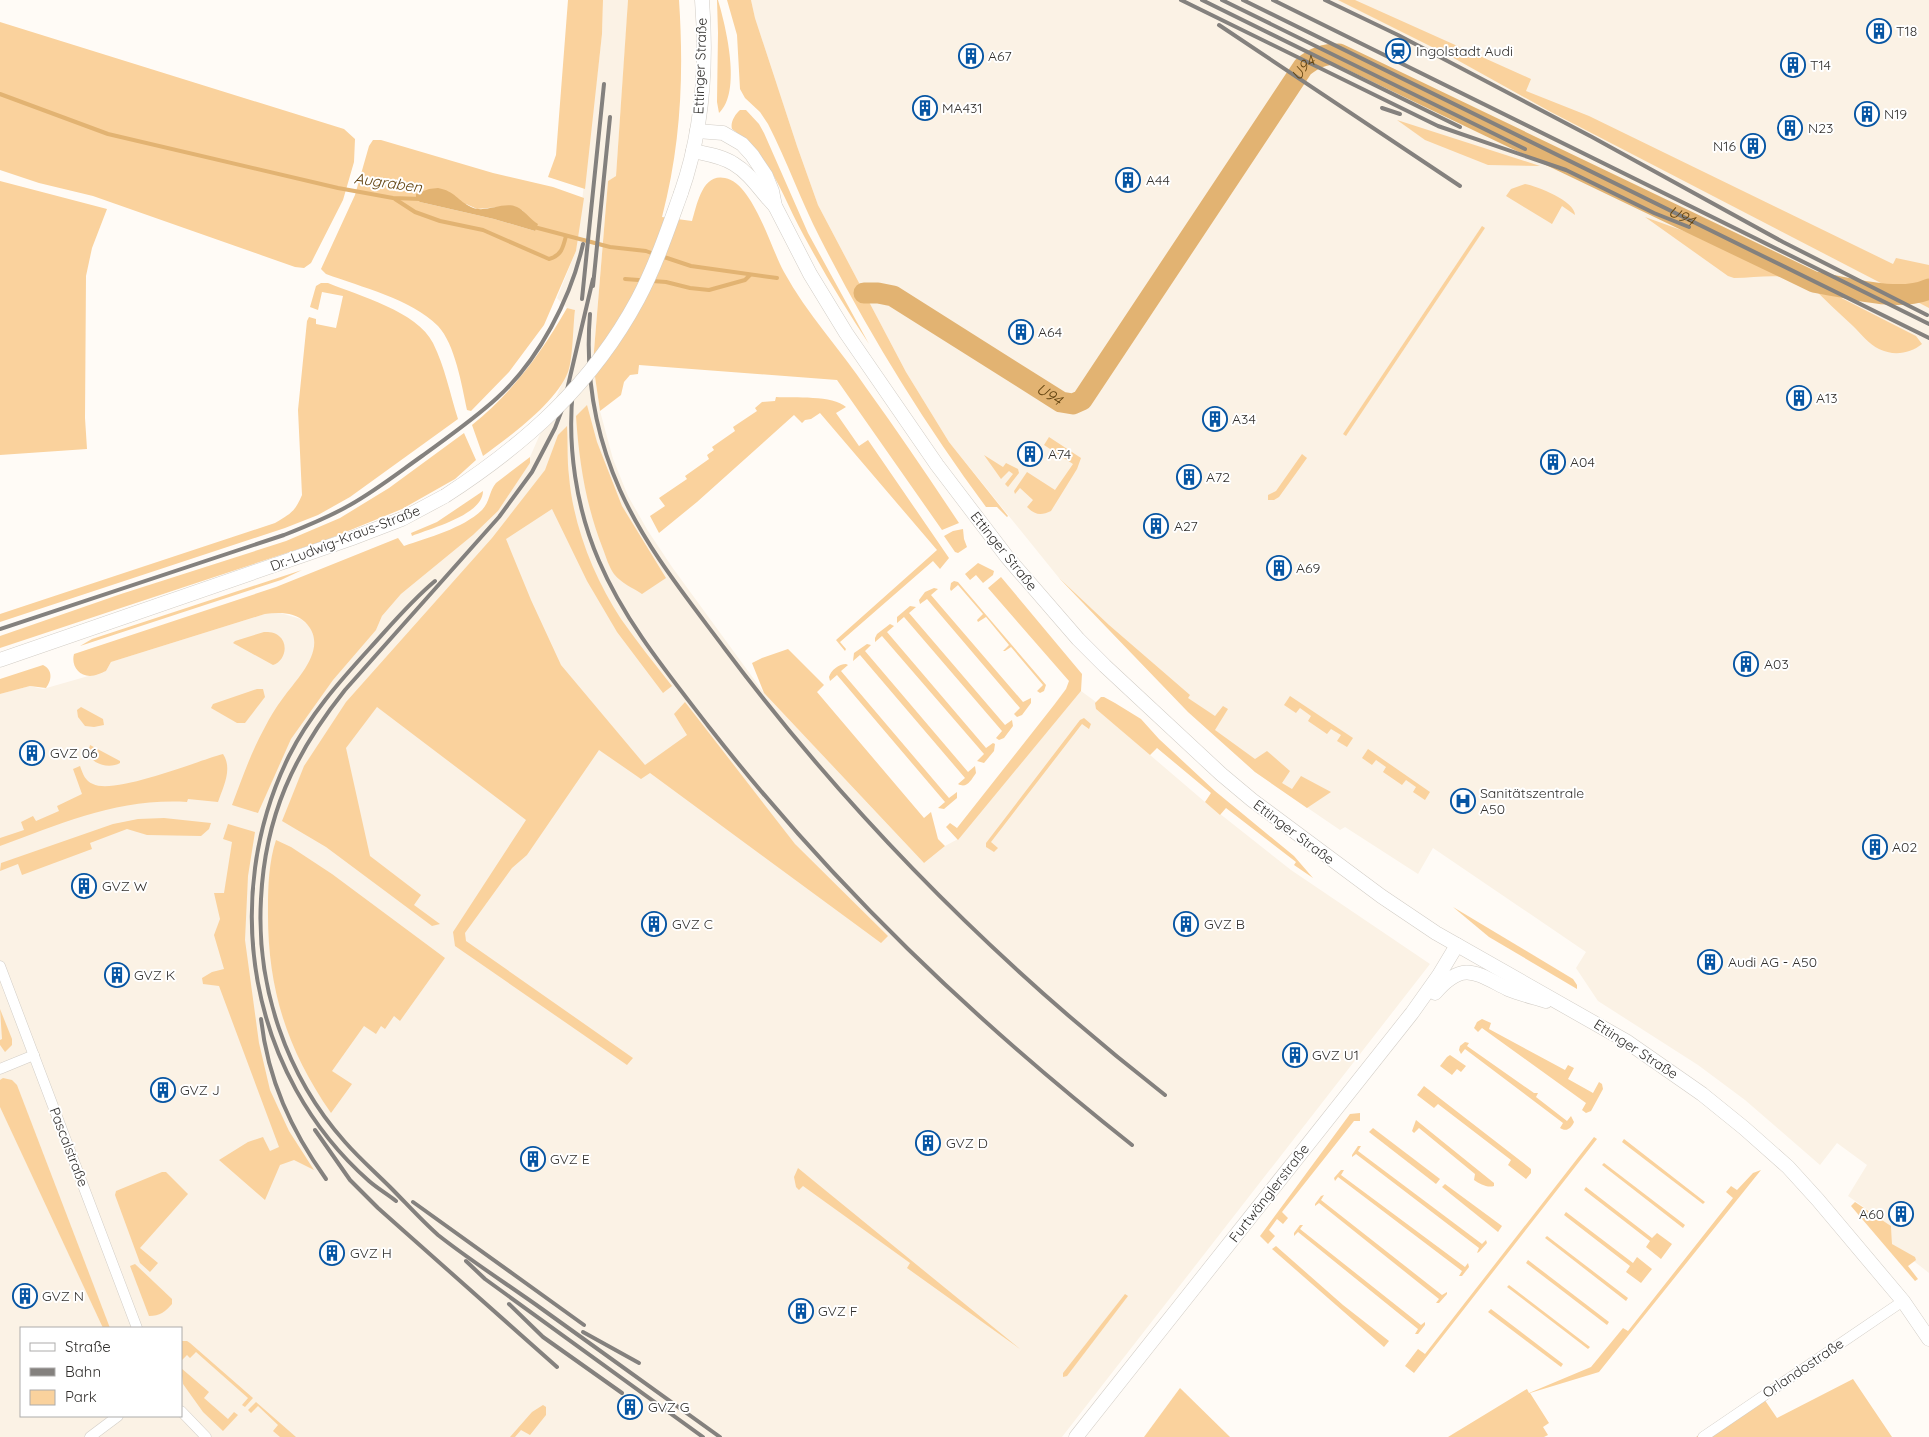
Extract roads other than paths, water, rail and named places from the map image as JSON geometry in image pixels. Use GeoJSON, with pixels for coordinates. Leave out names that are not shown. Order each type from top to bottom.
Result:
{"type":"FeatureCollection","features":[{"type":"Feature","properties":{"kind":"main road","name":"Ettinger Straße"},"geometry":{"type":"LineString","coordinates":[[702,0],[703,57],[697,131],[693,151],[733,163],[745,172],[774,206],[810,274],[846,333],[937,465],[1008,557],[1078,639],[1206,761],[1252,800],[1381,896],[1436,933],[1626,1041],[1702,1094],[1744,1128],[1788,1167],[1818,1200],[1903,1301],[1929,1339]]}},
{"type":"Feature","properties":{"kind":"main road","name":"Ettinger Straße"},"geometry":{"type":"LineString","coordinates":[[697,131],[723,133],[742,144],[752,154],[766,176],[772,191],[774,206]]}},
{"type":"Feature","properties":{"kind":"main road","name":"Dr.-Ludwig-Kraus-Straße"},"geometry":{"type":"LineString","coordinates":[[0,660],[350,539],[402,518],[445,496],[512,450],[568,397],[599,360],[638,299],[665,238],[693,151]]}},
{"type":"Feature","properties":{"kind":"main road","name":"Furtwänglerstraße"},"geometry":{"type":"LineString","coordinates":[[1076,1437],[1412,1013],[1439,975],[1457,944]]}},
{"type":"Feature","properties":{"kind":"main road"},"geometry":{"type":"LineString","coordinates":[[1412,1013],[1428,1002],[1453,975],[1466,973],[1485,976],[1510,990],[1527,996],[1559,1002]]}},
{"type":"Feature","properties":{"kind":"street","name":"Pascalstraße"},"geometry":{"type":"LineString","coordinates":[[0,966],[137,1327]]}},
{"type":"Feature","properties":{"kind":"street"},"geometry":{"type":"LineString","coordinates":[[0,1069],[34,1055]]}},
{"type":"Feature","properties":{"kind":"street","name":"Orlandostraße"},"geometry":{"type":"LineString","coordinates":[[1703,1437],[1903,1301]]}},
{"type":"Feature","properties":{"kind":"street"},"geometry":{"type":"LineString","coordinates":[[182,1412],[206,1437]]}},
{"type":"Feature","properties":{"kind":"street"},"geometry":{"type":"LineString","coordinates":[[90,1437],[117,1417]]}},
{"type":"Feature","properties":{"kind":"waterway","name":"U94"},"geometry":{"type":"LineString","coordinates":[[864,293],[893,296],[1061,402],[1073,404],[1082,400],[1303,67],[1320,57],[1339,54],[1814,282],[1872,293],[1903,295],[1929,289]]}},
{"type":"Feature","properties":{"kind":"waterway","name":"Augraben"},"geometry":{"type":"LineString","coordinates":[[0,94],[108,134],[338,188],[393,198],[421,199]]}},
{"type":"Feature","properties":{"kind":"waterway"},"geometry":{"type":"LineString","coordinates":[[395,199],[415,212],[440,221],[483,230],[549,259],[561,251],[566,236]]}},
{"type":"Feature","properties":{"kind":"waterway","name":"Augraben"},"geometry":{"type":"LineString","coordinates":[[534,227],[610,247],[646,251],[654,254]]}},
{"type":"Feature","properties":{"kind":"waterway","name":"Augraben"},"geometry":{"type":"LineString","coordinates":[[661,256],[691,266],[777,278]]}},
{"type":"Feature","properties":{"kind":"waterway"},"geometry":{"type":"LineString","coordinates":[[625,279],[666,282],[690,288],[709,290],[745,280],[750,275]]}},
{"type":"Feature","properties":{"kind":"waterway","name":"Augraben"},"geometry":{"type":"LineString","coordinates":[[864,293],[878,293]]}},
{"type":"Feature","properties":{"kind":"railway"},"geometry":{"type":"LineString","coordinates":[[1181,0],[1438,126],[1566,170],[1654,213],[1689,227]]}},
{"type":"Feature","properties":{"kind":"railway"},"geometry":{"type":"LineString","coordinates":[[1202,0],[1460,127]]}},
{"type":"Feature","properties":{"kind":"railway"},"geometry":{"type":"LineString","coordinates":[[1222,0],[1525,149]]}},
{"type":"Feature","properties":{"kind":"railway"},"geometry":{"type":"LineString","coordinates":[[1243,0],[1929,338]]}},
{"type":"Feature","properties":{"kind":"railway"},"geometry":{"type":"LineString","coordinates":[[1273,0],[1929,324]]}},
{"type":"Feature","properties":{"kind":"railway"},"geometry":{"type":"LineString","coordinates":[[1325,0],[1398,35],[1592,137],[1783,242],[1927,315]]}},
{"type":"Feature","properties":{"kind":"railway"},"geometry":{"type":"LineString","coordinates":[[1219,25],[1460,186]]}},
{"type":"Feature","properties":{"kind":"railway"},"geometry":{"type":"LineString","coordinates":[[582,299],[604,84]]}},
{"type":"Feature","properties":{"kind":"railway"},"geometry":{"type":"LineString","coordinates":[[1382,108],[1400,114]]}},
{"type":"Feature","properties":{"kind":"railway"},"geometry":{"type":"LineString","coordinates":[[593,286],[610,117]]}},
{"type":"Feature","properties":{"kind":"railway"},"geometry":{"type":"LineString","coordinates":[[0,629],[284,535],[334,513],[368,494],[470,421],[512,383],[540,347],[562,306],[578,265],[583,244]]}},
{"type":"Feature","properties":{"kind":"railway"},"geometry":{"type":"LineString","coordinates":[[593,279],[563,407],[555,428],[532,472],[499,517],[345,690],[327,714],[297,762],[285,787],[276,813],[264,869],[261,899],[261,932],[264,964],[270,997],[291,1059],[306,1088],[324,1116],[356,1154],[438,1235],[720,1437]]}},
{"type":"Feature","properties":{"kind":"railway"},"geometry":{"type":"LineString","coordinates":[[590,314],[589,359],[591,381],[598,426],[611,469],[642,532],[682,592],[773,711],[876,830],[986,941],[1044,994],[1165,1095]]}},
{"type":"Feature","properties":{"kind":"railway"},"geometry":{"type":"LineString","coordinates":[[573,389],[571,432],[575,477],[584,520],[599,561],[610,584],[635,627],[663,668],[757,786],[805,842],[908,949],[1016,1049],[1132,1145]]}},
{"type":"Feature","properties":{"kind":"railway"},"geometry":{"type":"LineString","coordinates":[[396,1201],[369,1181],[328,1138],[296,1090],[272,1037],[258,982],[252,925],[255,867],[267,811],[297,741],[325,700],[347,674],[401,613],[435,581]]}},
{"type":"Feature","properties":{"kind":"railway"},"geometry":{"type":"LineString","coordinates":[[261,1019],[269,1063],[283,1104],[302,1142],[326,1179]]}},
{"type":"Feature","properties":{"kind":"railway"},"geometry":{"type":"LineString","coordinates":[[315,1130],[350,1180],[378,1208],[557,1367]]}},
{"type":"Feature","properties":{"kind":"railway"},"geometry":{"type":"LineString","coordinates":[[413,1202],[584,1325]]}},
{"type":"Feature","properties":{"kind":"railway"},"geometry":{"type":"LineString","coordinates":[[466,1261],[485,1279],[703,1437]]}},
{"type":"Feature","properties":{"kind":"railway"},"geometry":{"type":"LineString","coordinates":[[509,1304],[543,1337],[622,1393]]}},
{"type":"Feature","properties":{"kind":"railway"},"geometry":{"type":"LineString","coordinates":[[583,1332],[639,1363]]}},
{"type":"Feature","properties":{"kind":"place","name":"T18"},"geometry":{"type":"Point","coordinates":[1879,31]}},
{"type":"Feature","properties":{"kind":"place","name":"Ingolstadt Audi"},"geometry":{"type":"Point","coordinates":[1398,51]}},
{"type":"Feature","properties":{"kind":"place","name":"A67"},"geometry":{"type":"Point","coordinates":[971,56]}},
{"type":"Feature","properties":{"kind":"place","name":"T14"},"geometry":{"type":"Point","coordinates":[1793,65]}},
{"type":"Feature","properties":{"kind":"place","name":"MA431"},"geometry":{"type":"Point","coordinates":[925,108]}},
{"type":"Feature","properties":{"kind":"place","name":"N19"},"geometry":{"type":"Point","coordinates":[1867,114]}},
{"type":"Feature","properties":{"kind":"place","name":"N23"},"geometry":{"type":"Point","coordinates":[1790,128]}},
{"type":"Feature","properties":{"kind":"place","name":"N16"},"geometry":{"type":"Point","coordinates":[1753,146]}},
{"type":"Feature","properties":{"kind":"place","name":"A44"},"geometry":{"type":"Point","coordinates":[1128,180]}},
{"type":"Feature","properties":{"kind":"place","name":"A64"},"geometry":{"type":"Point","coordinates":[1021,332]}},
{"type":"Feature","properties":{"kind":"place","name":"A13"},"geometry":{"type":"Point","coordinates":[1799,398]}},
{"type":"Feature","properties":{"kind":"place","name":"A34"},"geometry":{"type":"Point","coordinates":[1215,419]}},
{"type":"Feature","properties":{"kind":"place","name":"A74"},"geometry":{"type":"Point","coordinates":[1030,454]}},
{"type":"Feature","properties":{"kind":"place","name":"A04"},"geometry":{"type":"Point","coordinates":[1553,462]}},
{"type":"Feature","properties":{"kind":"place","name":"A72"},"geometry":{"type":"Point","coordinates":[1189,477]}},
{"type":"Feature","properties":{"kind":"place","name":"A27"},"geometry":{"type":"Point","coordinates":[1156,526]}},
{"type":"Feature","properties":{"kind":"place","name":"A69"},"geometry":{"type":"Point","coordinates":[1279,568]}},
{"type":"Feature","properties":{"kind":"place","name":"A03"},"geometry":{"type":"Point","coordinates":[1746,664]}},
{"type":"Feature","properties":{"kind":"place","name":"GVZ 06"},"geometry":{"type":"Point","coordinates":[32,753]}},
{"type":"Feature","properties":{"kind":"place","name":"Sanitätszentrale A50"},"geometry":{"type":"Point","coordinates":[1463,801]}},
{"type":"Feature","properties":{"kind":"place","name":"A02"},"geometry":{"type":"Point","coordinates":[1875,847]}},
{"type":"Feature","properties":{"kind":"place","name":"GVZ W"},"geometry":{"type":"Point","coordinates":[84,886]}},
{"type":"Feature","properties":{"kind":"place","name":"GVZ C"},"geometry":{"type":"Point","coordinates":[654,924]}},
{"type":"Feature","properties":{"kind":"place","name":"GVZ B"},"geometry":{"type":"Point","coordinates":[1186,924]}},
{"type":"Feature","properties":{"kind":"place","name":"Audi AG - A50"},"geometry":{"type":"Point","coordinates":[1710,962]}},
{"type":"Feature","properties":{"kind":"place","name":"GVZ K"},"geometry":{"type":"Point","coordinates":[117,975]}},
{"type":"Feature","properties":{"kind":"place","name":"GVZ U1"},"geometry":{"type":"Point","coordinates":[1295,1055]}},
{"type":"Feature","properties":{"kind":"place","name":"GVZ J"},"geometry":{"type":"Point","coordinates":[163,1090]}},
{"type":"Feature","properties":{"kind":"place","name":"GVZ D"},"geometry":{"type":"Point","coordinates":[928,1143]}},
{"type":"Feature","properties":{"kind":"place","name":"GVZ E"},"geometry":{"type":"Point","coordinates":[533,1159]}},
{"type":"Feature","properties":{"kind":"place","name":"A60"},"geometry":{"type":"Point","coordinates":[1901,1214]}},
{"type":"Feature","properties":{"kind":"place","name":"GVZ H"},"geometry":{"type":"Point","coordinates":[332,1253]}},
{"type":"Feature","properties":{"kind":"place","name":"GVZ N"},"geometry":{"type":"Point","coordinates":[25,1296]}},
{"type":"Feature","properties":{"kind":"place","name":"GVZ F"},"geometry":{"type":"Point","coordinates":[801,1311]}},
{"type":"Feature","properties":{"kind":"place","name":"GVZ G"},"geometry":{"type":"Point","coordinates":[630,1407]}}]}
